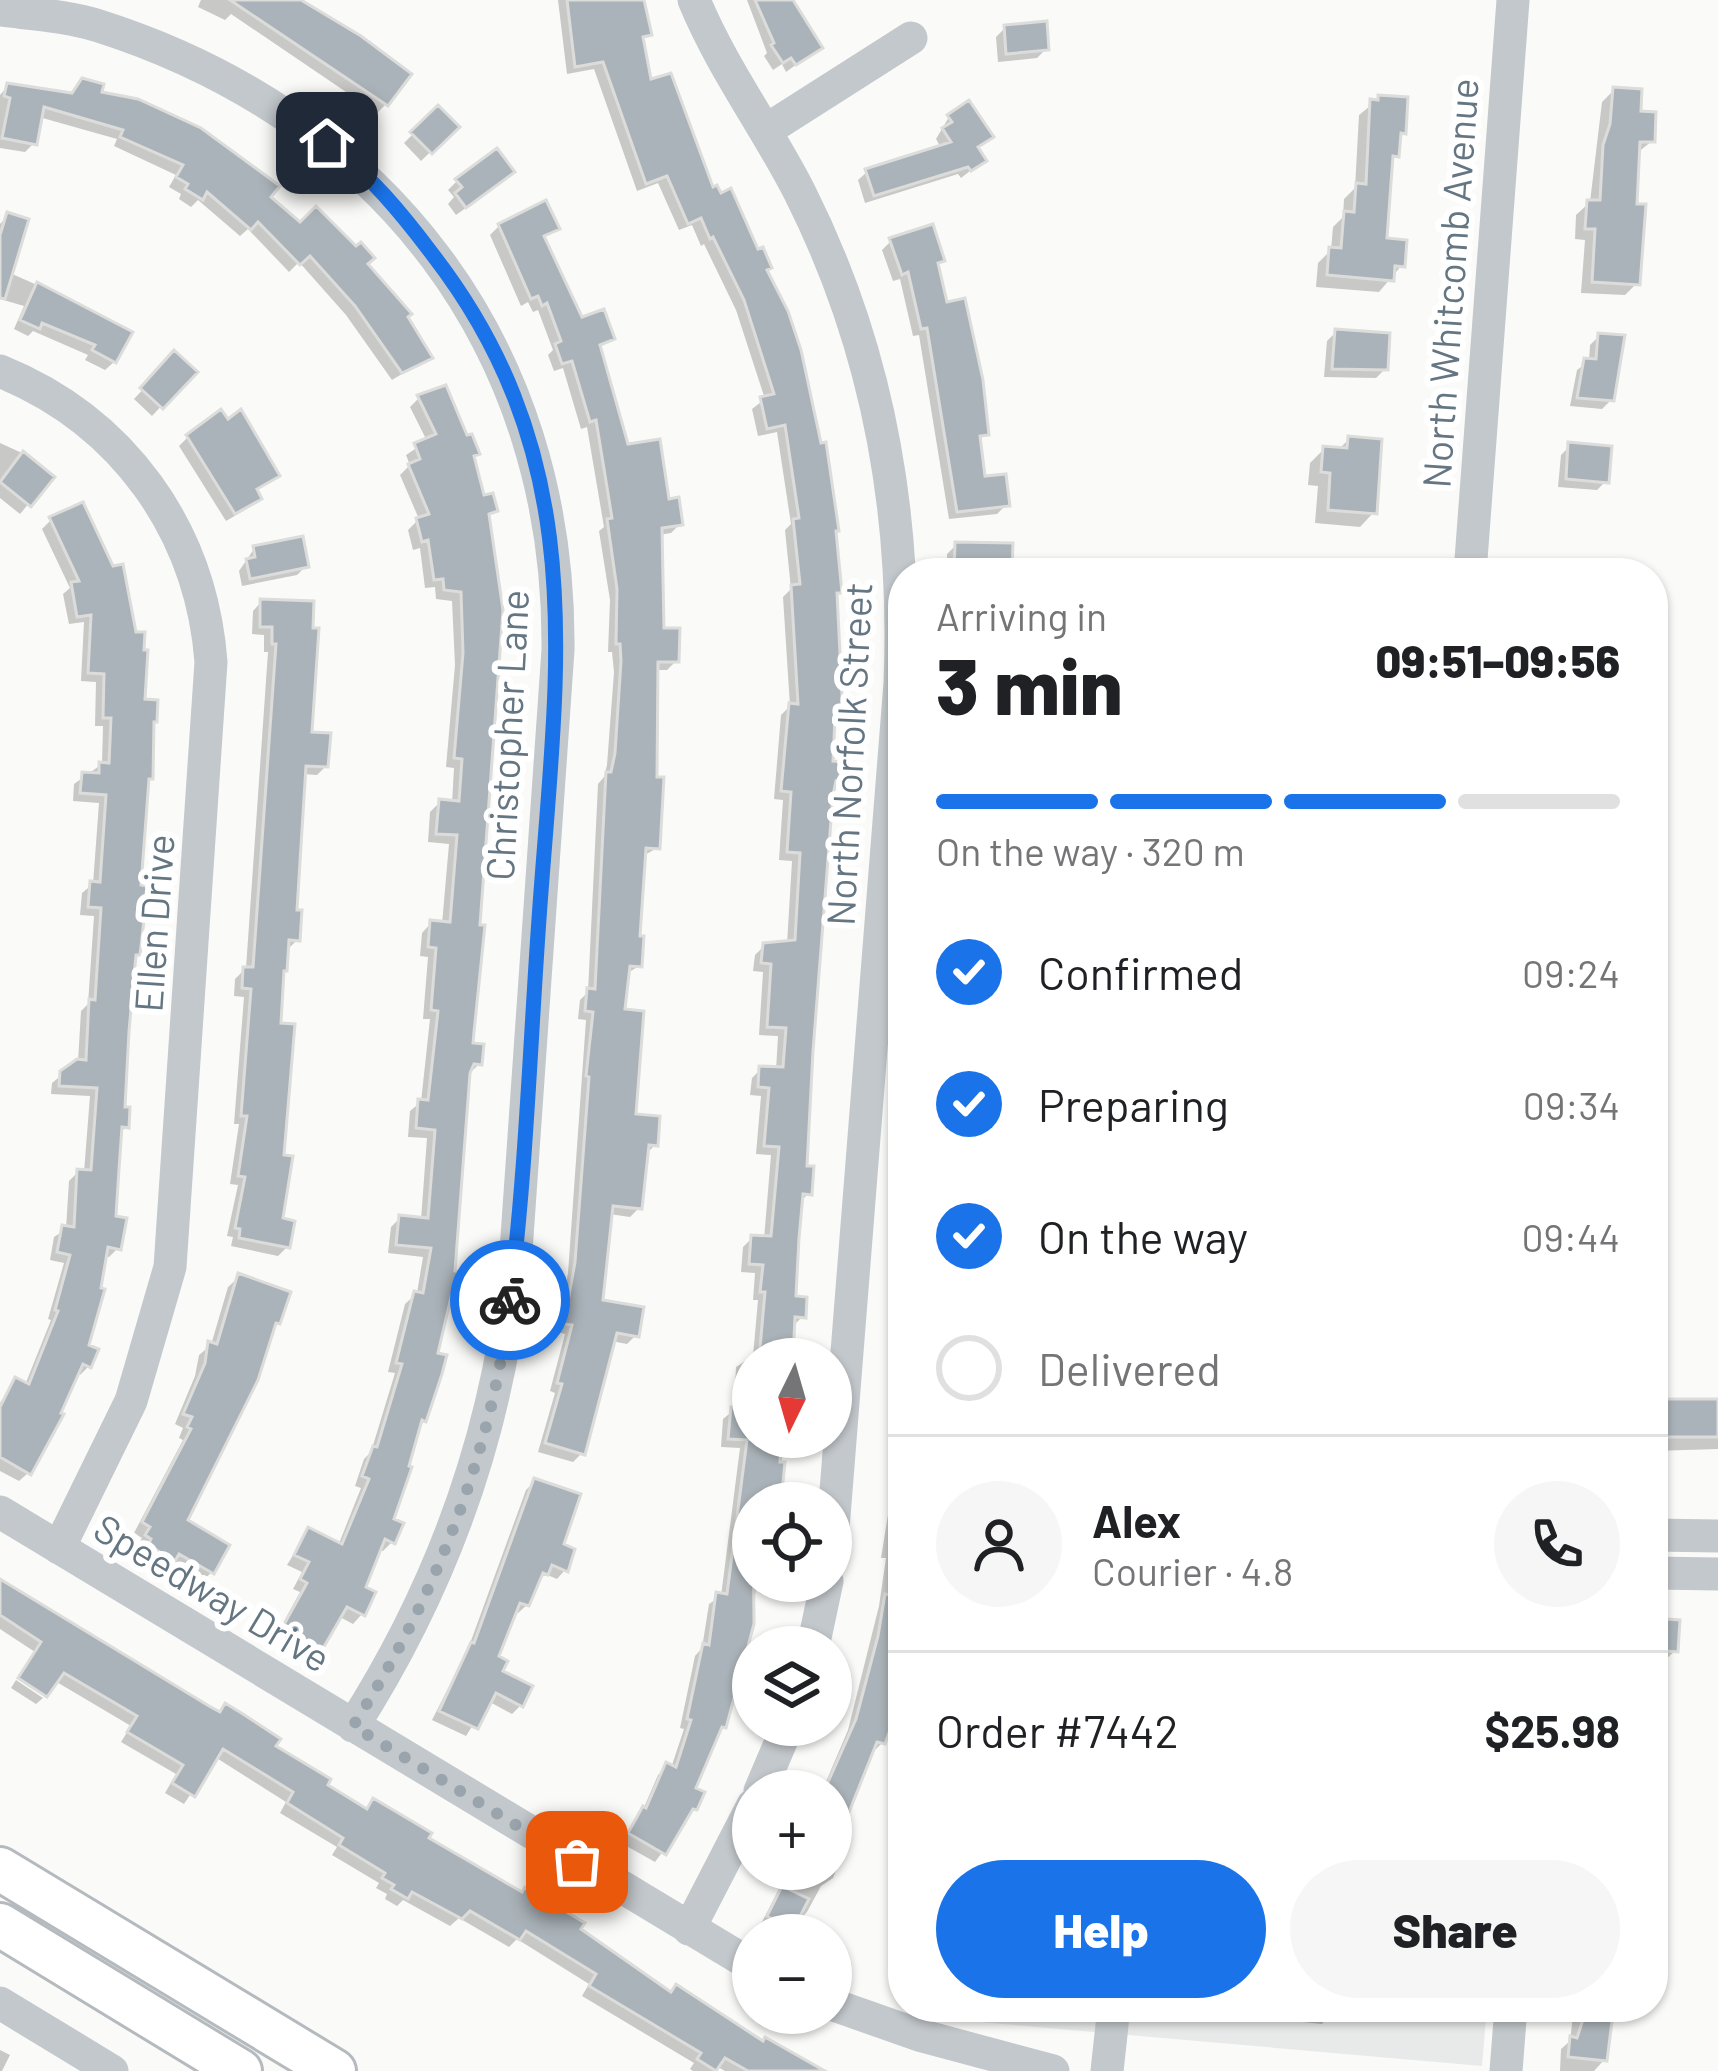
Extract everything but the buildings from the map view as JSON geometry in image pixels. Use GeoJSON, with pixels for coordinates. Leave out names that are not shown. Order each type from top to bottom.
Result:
{"type":"FeatureCollection","features":[{"type":"Feature","properties":{"kind":"main road"},"geometry":{"type":"LineString","coordinates":[[0,1869],[334,2071]]}},
{"type":"Feature","properties":{"kind":"main road"},"geometry":{"type":"LineString","coordinates":[[0,1924],[240,2071]]}},
{"type":"Feature","properties":{"kind":"street","name":"North Norfolk Street"},"geometry":{"type":"LineString","coordinates":[[694,0],[822,239],[856,328],[888,456],[899,558]]}},
{"type":"Feature","properties":{"kind":"street","name":"North Whitcomb Avenue"},"geometry":{"type":"LineString","coordinates":[[1470,558],[1513,0]]}},
{"type":"Feature","properties":{"kind":"street","name":"Christopher Lane"},"geometry":{"type":"LineString","coordinates":[[0,10],[100,26],[160,46],[268,101],[336,150],[396,208],[468,305],[515,403],[543,493],[554,552],[558,650],[509,1313],[487,1422],[452,1533],[408,1632],[353,1726]]}},
{"type":"Feature","properties":{"kind":"street"},"geometry":{"type":"LineString","coordinates":[[765,131],[911,38]]}},
{"type":"Feature","properties":{"kind":"street","name":"Ellen Drive"},"geometry":{"type":"LineString","coordinates":[[0,370],[76,411],[152,489],[187,552],[199,586],[212,662],[170,1267],[130,1401],[59,1548]]}},
{"type":"Feature","properties":{"kind":"street","name":"North Norfolk Street"},"geometry":{"type":"LineString","coordinates":[[837,1482],[888,834]]}},
{"type":"Feature","properties":{"kind":"street","name":"Speedway Drive"},"geometry":{"type":"LineString","coordinates":[[0,1512],[732,1954]]}},
{"type":"Feature","properties":{"kind":"street"},"geometry":{"type":"LineString","coordinates":[[1668,1535],[1718,1536]]}},
{"type":"Feature","properties":{"kind":"street"},"geometry":{"type":"LineString","coordinates":[[1668,1573],[1718,1574]]}},
{"type":"Feature","properties":{"kind":"street"},"geometry":{"type":"LineString","coordinates":[[689,1929],[732,1845]]}},
{"type":"Feature","properties":{"kind":"street"},"geometry":{"type":"LineString","coordinates":[[0,2003],[112,2071]]}},
{"type":"Feature","properties":{"kind":"street"},"geometry":{"type":"LineString","coordinates":[[852,2011],[1053,2071]]}},
{"type":"Feature","properties":{"kind":"street"},"geometry":{"type":"LineString","coordinates":[[1107,2071],[1112,2022]]}},
{"type":"Feature","properties":{"kind":"street"},"geometry":{"type":"LineString","coordinates":[[1507,2071],[1510,2022]]}},
{"type":"Feature","properties":{"kind":"shaded area"},"geometry":{"type":"Polygon","coordinates":[[[980,2022],[1486,2022],[1482,2066],[980,2022]]]}},
{"type":"Feature","properties":{"kind":"way so far"},"geometry":{"type":"LineString","coordinates":[[510,1300],[491,1406],[452,1533],[408,1632],[353,1726],[577,1862]]}},
{"type":"Feature","properties":{"kind":"route"},"geometry":{"type":"LineString","coordinates":[[327,143],[396,208],[455,284],[480,325],[524,425],[554,552],[558,650],[510,1300]]}}]}
